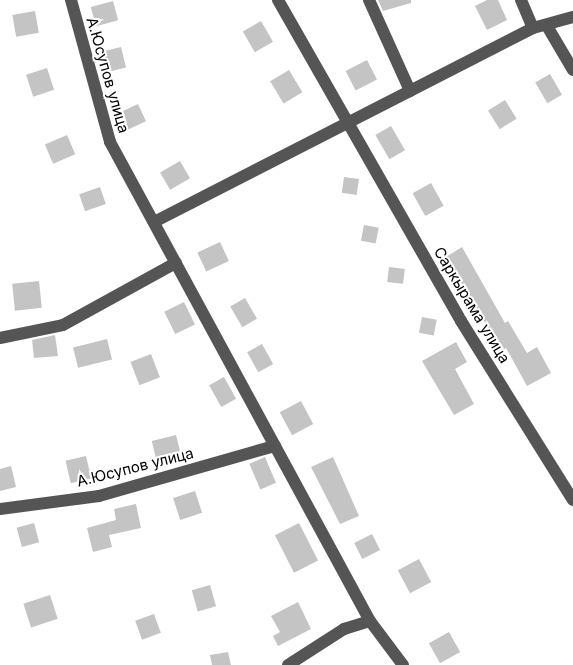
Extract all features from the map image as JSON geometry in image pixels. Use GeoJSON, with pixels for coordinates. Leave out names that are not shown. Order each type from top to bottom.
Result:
{"type":"FeatureCollection","features":[{"type":"Feature","properties":{"kind":"street","name":"А.Юсупов улица"},"geometry":{"type":"LineString","coordinates":[[71,0],[110,142],[370,621],[403,665]]}},
{"type":"Feature","properties":{"kind":"street"},"geometry":{"type":"LineString","coordinates":[[278,0],[348,123]]}},
{"type":"Feature","properties":{"kind":"street"},"geometry":{"type":"LineString","coordinates":[[369,0],[410,91]]}},
{"type":"Feature","properties":{"kind":"street"},"geometry":{"type":"LineString","coordinates":[[521,0],[533,28]]}},
{"type":"Feature","properties":{"kind":"street"},"geometry":{"type":"LineString","coordinates":[[154,222],[533,28],[547,26],[573,17]]}},
{"type":"Feature","properties":{"kind":"street"},"geometry":{"type":"LineString","coordinates":[[547,26],[573,70]]}},
{"type":"Feature","properties":{"kind":"street","name":"Саркырама улица"},"geometry":{"type":"LineString","coordinates":[[348,123],[461,321],[573,500]]}},
{"type":"Feature","properties":{"kind":"street"},"geometry":{"type":"LineString","coordinates":[[0,338],[63,325],[176,263]]}},
{"type":"Feature","properties":{"kind":"street","name":"А.Юсупов улица"},"geometry":{"type":"LineString","coordinates":[[0,509],[99,496],[275,446]]}},
{"type":"Feature","properties":{"kind":"street"},"geometry":{"type":"LineString","coordinates":[[288,665],[344,629],[370,621]]}},
{"type":"Feature","properties":{"kind":"building"},"geometry":{"type":"Polygon","coordinates":[[[378,0],[411,0],[411,3],[383,11],[378,0]]]}},
{"type":"Feature","properties":{"kind":"building"},"geometry":{"type":"Polygon","coordinates":[[[487,0],[498,0],[507,20],[487,30],[475,6],[487,0]]]}},
{"type":"Feature","properties":{"kind":"building"},"geometry":{"type":"Polygon","coordinates":[[[113,1],[118,20],[96,26],[91,7],[113,1]]]}},
{"type":"Feature","properties":{"kind":"building"},"geometry":{"type":"Polygon","coordinates":[[[35,11],[39,33],[16,37],[12,15],[35,11]]]}},
{"type":"Feature","properties":{"kind":"building"},"geometry":{"type":"Polygon","coordinates":[[[261,21],[273,42],[255,52],[243,32],[261,21]]]}},
{"type":"Feature","properties":{"kind":"building"},"geometry":{"type":"Polygon","coordinates":[[[121,47],[126,67],[105,73],[100,52],[121,47]]]}},
{"type":"Feature","properties":{"kind":"building"},"geometry":{"type":"Polygon","coordinates":[[[367,60],[377,80],[356,90],[346,71],[367,60]]]}},
{"type":"Feature","properties":{"kind":"building"},"geometry":{"type":"Polygon","coordinates":[[[47,68],[54,90],[33,97],[26,75],[47,68]]]}},
{"type":"Feature","properties":{"kind":"building"},"geometry":{"type":"Polygon","coordinates":[[[289,70],[302,92],[284,104],[270,81],[289,70]]]}},
{"type":"Feature","properties":{"kind":"building"},"geometry":{"type":"Polygon","coordinates":[[[550,74],[562,95],[547,103],[535,83],[550,74]]]}},
{"type":"Feature","properties":{"kind":"building"},"geometry":{"type":"Polygon","coordinates":[[[505,100],[517,119],[500,129],[488,111],[505,100]]]}},
{"type":"Feature","properties":{"kind":"building"},"geometry":{"type":"Polygon","coordinates":[[[138,104],[146,121],[127,130],[119,113],[138,104]]]}},
{"type":"Feature","properties":{"kind":"building"},"geometry":{"type":"Polygon","coordinates":[[[391,126],[405,150],[389,159],[375,135],[391,126]]]}},
{"type":"Feature","properties":{"kind":"building"},"geometry":{"type":"Polygon","coordinates":[[[67,135],[75,154],[53,164],[45,144],[67,135]]]}},
{"type":"Feature","properties":{"kind":"building"},"geometry":{"type":"Polygon","coordinates":[[[180,161],[190,178],[170,190],[160,172],[180,161]]]}},
{"type":"Feature","properties":{"kind":"building"},"geometry":{"type":"Polygon","coordinates":[[[344,177],[359,179],[357,195],[342,193],[344,177]]]}},
{"type":"Feature","properties":{"kind":"building"},"geometry":{"type":"Polygon","coordinates":[[[431,183],[444,206],[425,216],[413,193],[431,183]]]}},
{"type":"Feature","properties":{"kind":"building"},"geometry":{"type":"Polygon","coordinates":[[[100,187],[106,204],[85,211],[79,194],[100,187]]]}},
{"type":"Feature","properties":{"kind":"building"},"geometry":{"type":"Polygon","coordinates":[[[364,225],[379,228],[376,244],[361,241],[364,225]]]}},
{"type":"Feature","properties":{"kind":"building"},"geometry":{"type":"Polygon","coordinates":[[[220,242],[229,261],[206,272],[197,253],[220,242]]]}},
{"type":"Feature","properties":{"kind":"building"},"geometry":{"type":"Polygon","coordinates":[[[462,247],[505,323],[508,321],[527,353],[537,347],[551,373],[527,386],[506,348],[502,351],[446,257],[462,247]]]}},
{"type":"Feature","properties":{"kind":"building"},"geometry":{"type":"Polygon","coordinates":[[[389,267],[405,269],[403,284],[387,282],[389,267]]]}},
{"type":"Feature","properties":{"kind":"building"},"geometry":{"type":"Polygon","coordinates":[[[39,281],[42,308],[15,311],[12,284],[39,281]]]}},
{"type":"Feature","properties":{"kind":"building"},"geometry":{"type":"Polygon","coordinates":[[[245,298],[257,319],[242,327],[230,306],[245,298]]]}},
{"type":"Feature","properties":{"kind":"building"},"geometry":{"type":"Polygon","coordinates":[[[184,302],[195,324],[175,334],[164,312],[184,302]]]}},
{"type":"Feature","properties":{"kind":"building"},"geometry":{"type":"Polygon","coordinates":[[[422,317],[437,320],[434,336],[419,333],[422,317]]]}},
{"type":"Feature","properties":{"kind":"building"},"geometry":{"type":"Polygon","coordinates":[[[55,335],[58,356],[34,358],[32,340],[55,335]]]}},
{"type":"Feature","properties":{"kind":"building"},"geometry":{"type":"Polygon","coordinates":[[[107,339],[112,359],[78,368],[73,347],[107,339]]]}},
{"type":"Feature","properties":{"kind":"building"},"geometry":{"type":"Polygon","coordinates":[[[456,342],[467,362],[455,369],[474,404],[454,415],[422,361],[456,342]]]}},
{"type":"Feature","properties":{"kind":"building"},"geometry":{"type":"Polygon","coordinates":[[[262,344],[273,364],[258,372],[247,352],[262,344]]]}},
{"type":"Feature","properties":{"kind":"building"},"geometry":{"type":"Polygon","coordinates":[[[151,354],[160,377],[139,385],[130,362],[151,354]]]}},
{"type":"Feature","properties":{"kind":"building"},"geometry":{"type":"Polygon","coordinates":[[[224,377],[236,399],[221,407],[209,385],[224,377]]]}},
{"type":"Feature","properties":{"kind":"building"},"geometry":{"type":"Polygon","coordinates":[[[301,401],[313,424],[292,435],[280,412],[301,401]]]}},
{"type":"Feature","properties":{"kind":"building"},"geometry":{"type":"Polygon","coordinates":[[[176,435],[181,455],[157,461],[152,441],[176,435]]]}},
{"type":"Feature","properties":{"kind":"building"},"geometry":{"type":"Polygon","coordinates":[[[86,456],[91,478],[71,483],[66,461],[86,456]]]}},
{"type":"Feature","properties":{"kind":"building"},"geometry":{"type":"Polygon","coordinates":[[[265,457],[276,483],[260,489],[249,464],[265,457]]]}},
{"type":"Feature","properties":{"kind":"building"},"geometry":{"type":"Polygon","coordinates":[[[333,457],[359,516],[340,524],[311,467],[333,457]]]}},
{"type":"Feature","properties":{"kind":"building"},"geometry":{"type":"Polygon","coordinates":[[[11,466],[16,487],[0,491],[0,469],[11,466]]]}},
{"type":"Feature","properties":{"kind":"building"},"geometry":{"type":"Polygon","coordinates":[[[195,491],[202,513],[180,520],[173,498],[195,491]]]}},
{"type":"Feature","properties":{"kind":"building"},"geometry":{"type":"Polygon","coordinates":[[[136,504],[141,528],[109,535],[112,547],[93,552],[87,528],[116,520],[114,509],[136,504]]]}},
{"type":"Feature","properties":{"kind":"building"},"geometry":{"type":"Polygon","coordinates":[[[34,523],[39,542],[22,547],[17,528],[34,523]]]}},
{"type":"Feature","properties":{"kind":"building"},"geometry":{"type":"Polygon","coordinates":[[[299,523],[318,560],[294,573],[275,535],[299,523]]]}},
{"type":"Feature","properties":{"kind":"building"},"geometry":{"type":"Polygon","coordinates":[[[372,534],[380,550],[362,559],[354,543],[372,534]]]}},
{"type":"Feature","properties":{"kind":"building"},"geometry":{"type":"Polygon","coordinates":[[[419,559],[431,582],[410,593],[398,570],[419,559]]]}},
{"type":"Feature","properties":{"kind":"building"},"geometry":{"type":"Polygon","coordinates":[[[210,585],[216,606],[198,611],[192,590],[210,585]]]}},
{"type":"Feature","properties":{"kind":"building"},"geometry":{"type":"Polygon","coordinates":[[[50,595],[58,619],[31,627],[23,604],[50,595]]]}},
{"type":"Feature","properties":{"kind":"building"},"geometry":{"type":"Polygon","coordinates":[[[298,602],[311,629],[278,646],[273,636],[280,632],[271,616],[298,602]]]}},
{"type":"Feature","properties":{"kind":"building"},"geometry":{"type":"Polygon","coordinates":[[[154,614],[161,633],[142,640],[135,621],[154,614]]]}},
{"type":"Feature","properties":{"kind":"building"},"geometry":{"type":"Polygon","coordinates":[[[449,632],[460,652],[440,663],[429,643],[449,632]]]}},
{"type":"Feature","properties":{"kind":"building"},"geometry":{"type":"Polygon","coordinates":[[[228,652],[231,665],[212,665],[210,655],[228,652]]]}}]}
